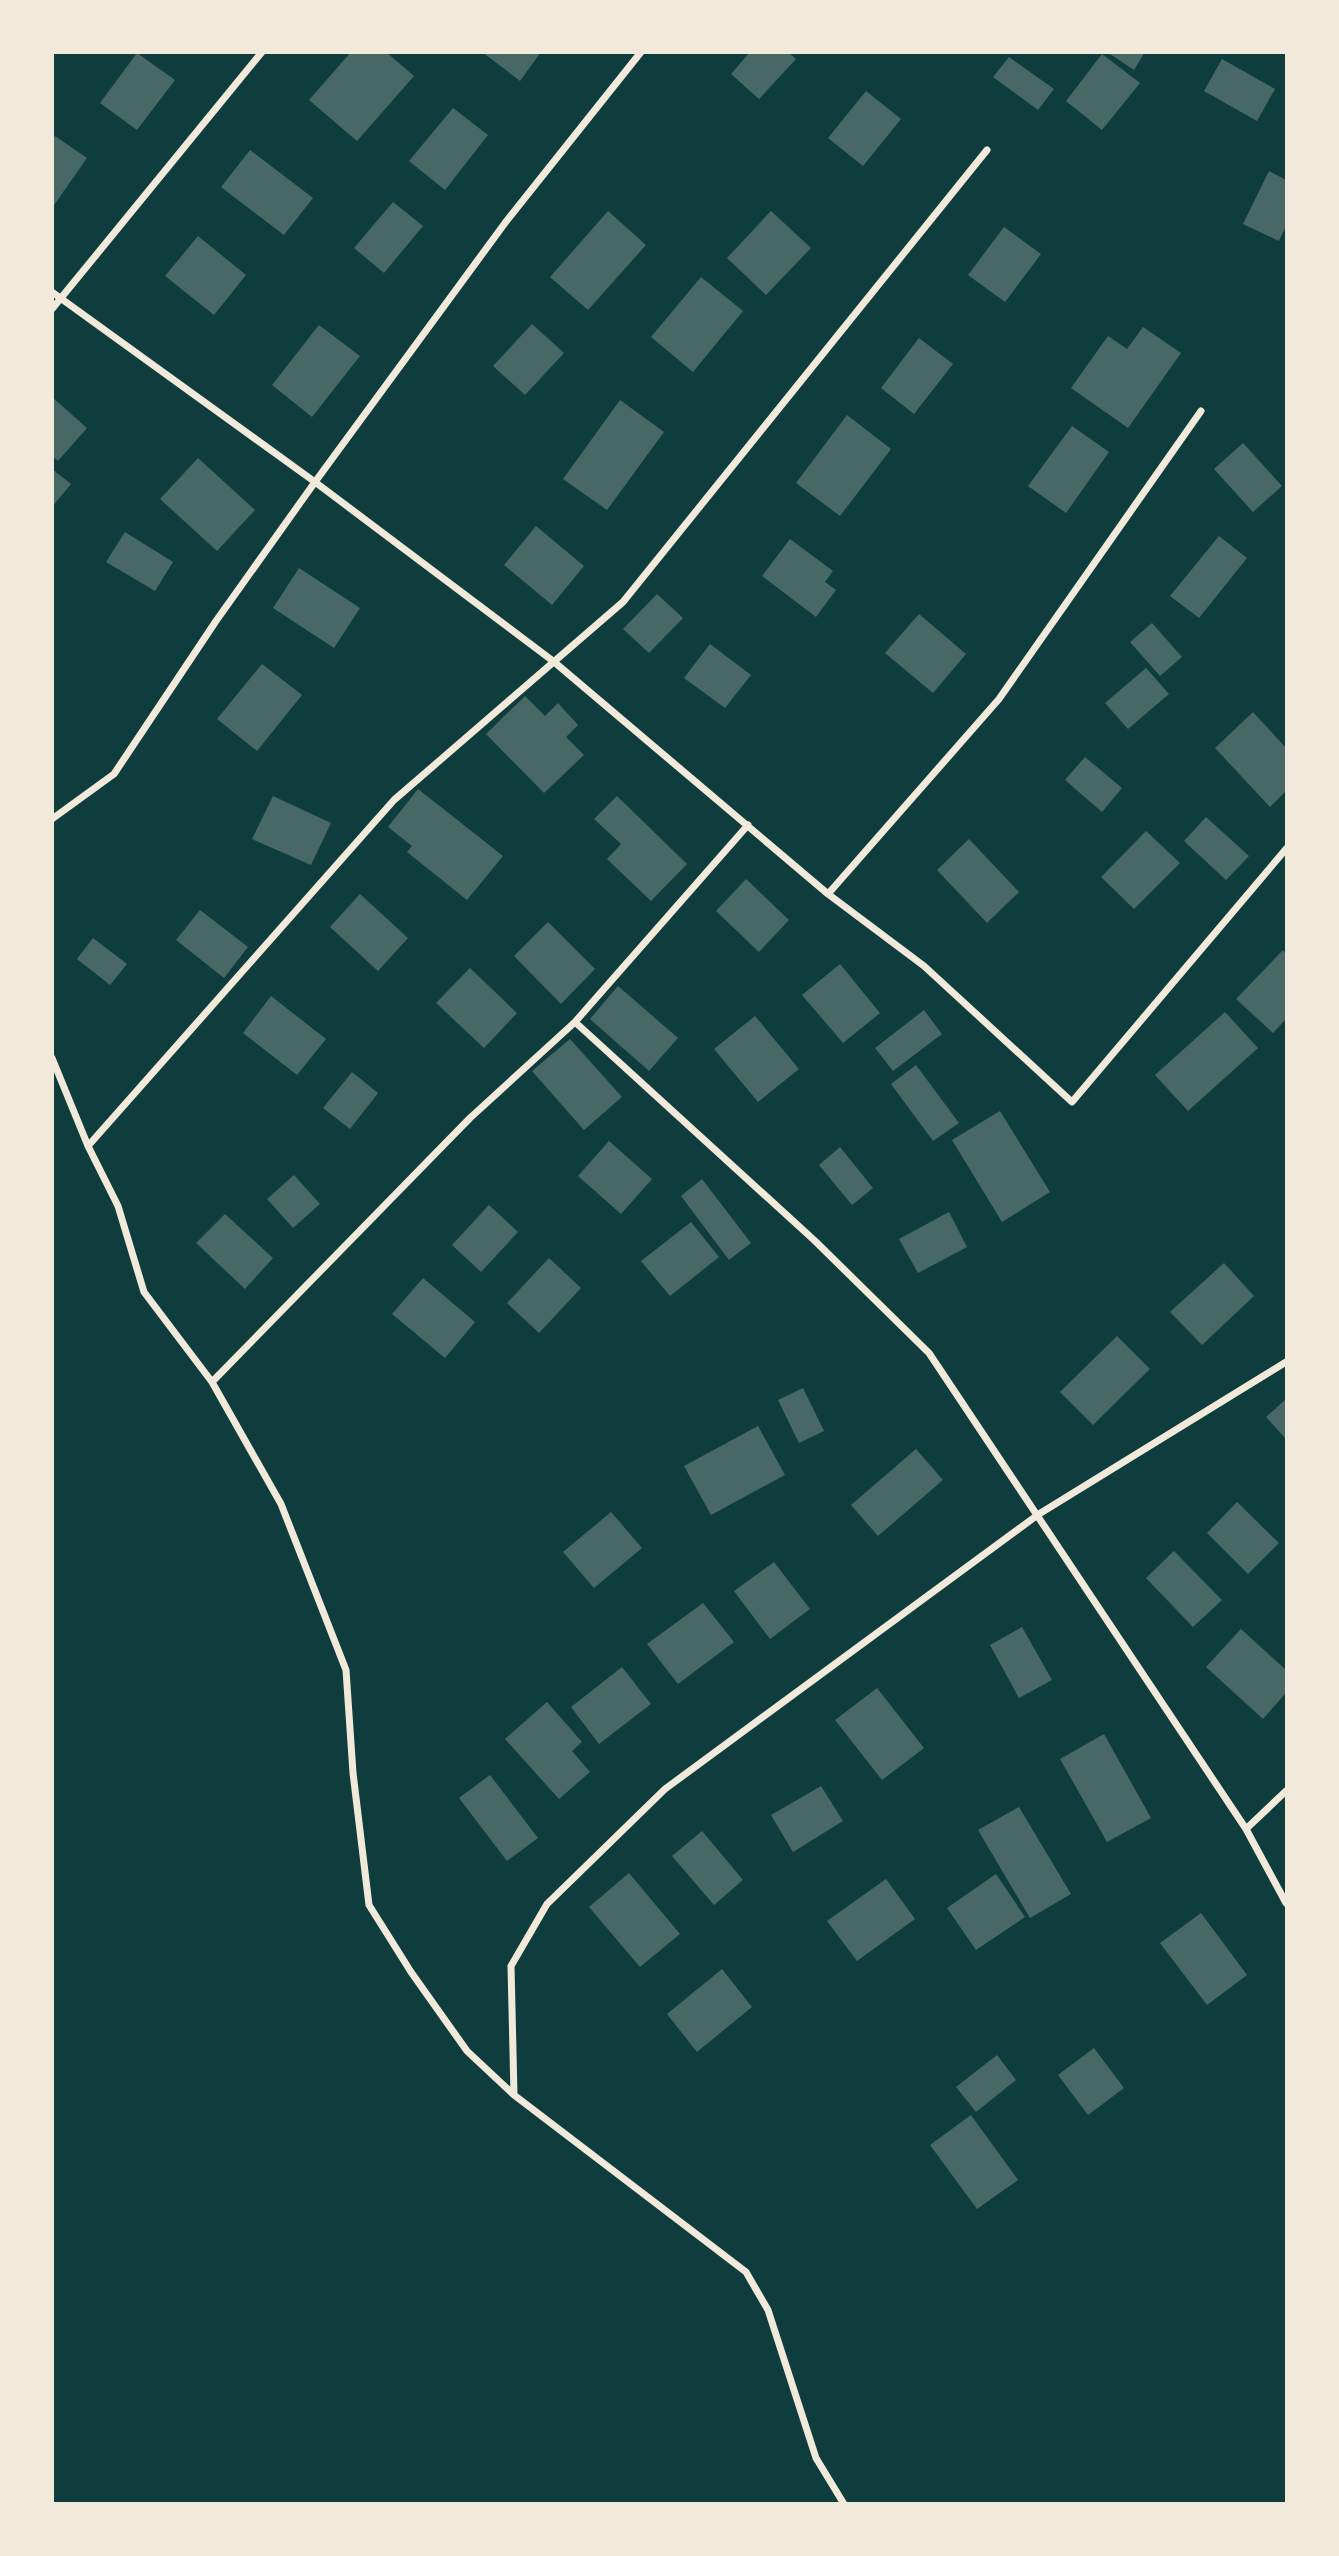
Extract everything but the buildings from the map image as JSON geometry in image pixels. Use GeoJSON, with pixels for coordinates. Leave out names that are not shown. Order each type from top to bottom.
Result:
{"type":"FeatureCollection","features":[{"type":"Feature","properties":{"kind":"street"},"geometry":{"type":"LineString","coordinates":[[52,309],[56,294],[262,52]]}},
{"type":"Feature","properties":{"kind":"street"},"geometry":{"type":"LineString","coordinates":[[52,819],[114,774],[216,621],[315,482],[505,223],[641,52]]}},
{"type":"Feature","properties":{"kind":"street"},"geometry":{"type":"LineString","coordinates":[[88,1146],[394,800],[623,602],[987,149]]}},
{"type":"Feature","properties":{"kind":"street"},"geometry":{"type":"LineString","coordinates":[[56,294],[315,482],[553,662],[828,894],[924,967],[1072,1102],[1286,849]]}},
{"type":"Feature","properties":{"kind":"street"},"geometry":{"type":"LineString","coordinates":[[828,894],[999,699],[1201,411]]}},
{"type":"Feature","properties":{"kind":"street"},"geometry":{"type":"LineString","coordinates":[[212,1382],[470,1118],[575,1021],[748,825]]}},
{"type":"Feature","properties":{"kind":"street"},"geometry":{"type":"LineString","coordinates":[[575,1021],[814,1240],[929,1353],[1039,1514],[1245,1829],[1286,1903]]}},
{"type":"Feature","properties":{"kind":"street"},"geometry":{"type":"LineString","coordinates":[[52,1058],[88,1146],[118,1206],[144,1292],[212,1382],[281,1504],[346,1670],[353,1773],[369,1905],[411,1972],[467,2050],[514,2095],[746,2272],[768,2310],[816,2458],[844,2504]]}},
{"type":"Feature","properties":{"kind":"street"},"geometry":{"type":"LineString","coordinates":[[514,2095],[511,1966],[547,1904],[665,1789],[1039,1514],[1286,1363]]}},
{"type":"Feature","properties":{"kind":"street"},"geometry":{"type":"LineString","coordinates":[[1245,1829],[1286,1791]]}}]}
